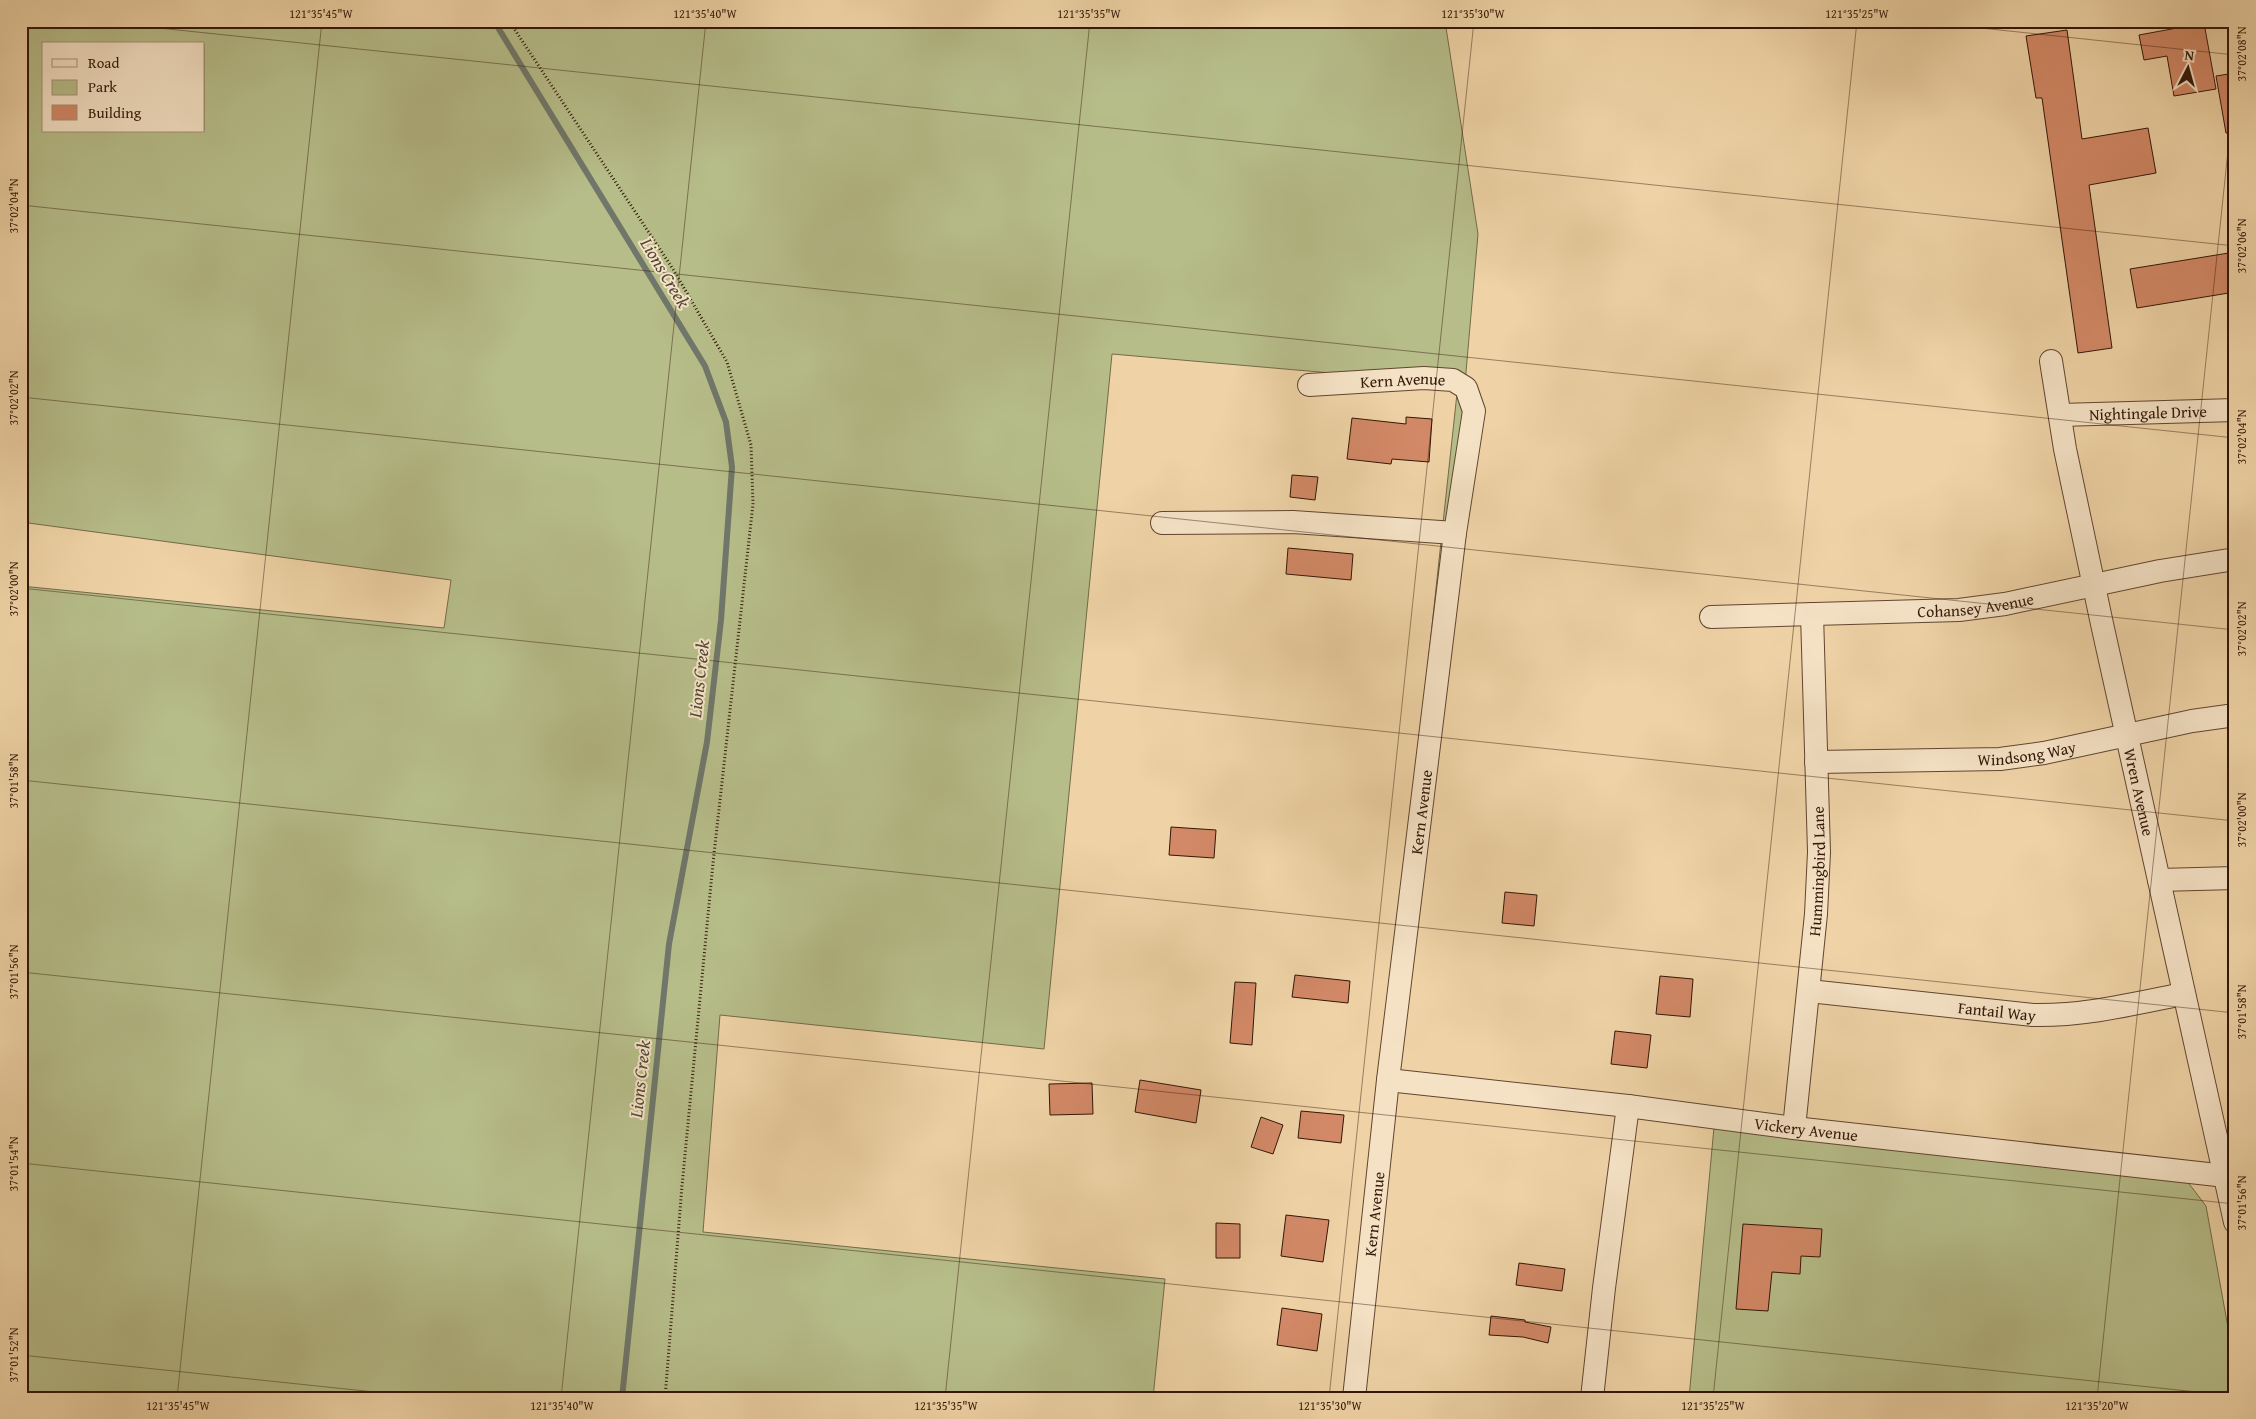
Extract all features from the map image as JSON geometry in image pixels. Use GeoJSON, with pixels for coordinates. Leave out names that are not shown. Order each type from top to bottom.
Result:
{"type":"FeatureCollection","features":[{"type":"Feature","properties":{"kind":"street","name":"Wren Avenue"},"geometry":{"type":"LineString","coordinates":[[2051,361],[2094,585],[2183,994],[2229,1176],[2235,1222]]}},
{"type":"Feature","properties":{"kind":"street","name":"Kern Avenue"},"geometry":{"type":"LineString","coordinates":[[1309,385],[1424,378],[1454,380],[1466,388],[1474,411],[1455,533],[1388,1080],[1354,1398]]}},
{"type":"Feature","properties":{"kind":"street","name":"Nightingale Drive"},"geometry":{"type":"LineString","coordinates":[[2060,415],[2235,410]]}},
{"type":"Feature","properties":{"kind":"street"},"geometry":{"type":"LineString","coordinates":[[1162,523],[1293,522],[1455,533]]}},
{"type":"Feature","properties":{"kind":"street","name":"Cohansey Avenue"},"geometry":{"type":"LineString","coordinates":[[1711,617],[1959,610],[2005,604],[2160,571],[2235,559]]}},
{"type":"Feature","properties":{"kind":"street","name":"Hummingbird Lane"},"geometry":{"type":"LineString","coordinates":[[1794,1128],[1816,914],[1819,852],[1812,614]]}},
{"type":"Feature","properties":{"kind":"street","name":"Windsong Way"},"geometry":{"type":"LineString","coordinates":[[1816,762],[2000,759],[2044,753],[2192,721],[2235,715]]}},
{"type":"Feature","properties":{"kind":"street"},"geometry":{"type":"LineString","coordinates":[[2159,880],[2235,878]]}},
{"type":"Feature","properties":{"kind":"street","name":"Fantail Way"},"geometry":{"type":"LineString","coordinates":[[1808,991],[2058,1016],[2089,1013],[2183,994]]}},
{"type":"Feature","properties":{"kind":"street","name":"Vickery Avenue"},"geometry":{"type":"LineString","coordinates":[[1388,1080],[1628,1106],[1794,1128],[2229,1176]]}},
{"type":"Feature","properties":{"kind":"street"},"geometry":{"type":"LineString","coordinates":[[1592,1398],[1604,1288],[1628,1106]]}},
{"type":"Feature","properties":{"kind":"path"},"geometry":{"type":"LineString","coordinates":[[509,21],[673,269],[727,362],[752,445],[754,504],[713,863],[682,1186],[665,1398]]}},
{"type":"Feature","properties":{"kind":"green space"},"geometry":{"type":"Polygon","coordinates":[[[21,21],[1445,21],[1478,234],[1455,499],[1383,1081],[1458,384],[1112,354],[1044,1049],[720,1015],[703,1232],[1165,1279],[1153,1398],[21,1398],[21,586],[444,628],[451,580],[21,522],[21,21]]]}},
{"type":"Feature","properties":{"kind":"green space"},"geometry":{"type":"Polygon","coordinates":[[[1714,1127],[2171,1160],[2206,1206],[2235,1366],[2235,1398],[1689,1398],[1714,1127]]]}},
{"type":"Feature","properties":{"kind":"building"},"geometry":{"type":"Polygon","coordinates":[[[2204,23],[2216,89],[2174,96],[2167,56],[2144,60],[2139,35],[2204,23]]]}},
{"type":"Feature","properties":{"kind":"building"},"geometry":{"type":"Polygon","coordinates":[[[2067,30],[2082,139],[2148,128],[2156,173],[2089,185],[2112,348],[2078,353],[2042,98],[2036,98],[2026,36],[2067,30]]]}},
{"type":"Feature","properties":{"kind":"building"},"geometry":{"type":"Polygon","coordinates":[[[2235,73],[2235,132],[2226,133],[2216,76],[2235,73]]]}},
{"type":"Feature","properties":{"kind":"building"},"geometry":{"type":"Polygon","coordinates":[[[2235,252],[2235,292],[2137,308],[2130,269],[2235,252]]]}},
{"type":"Feature","properties":{"kind":"building"},"geometry":{"type":"Polygon","coordinates":[[[1406,417],[1432,419],[1429,462],[1392,459],[1391,464],[1347,459],[1352,418],[1406,424],[1406,417]]]}},
{"type":"Feature","properties":{"kind":"building"},"geometry":{"type":"Polygon","coordinates":[[[1292,475],[1318,477],[1315,500],[1290,497],[1292,475]]]}},
{"type":"Feature","properties":{"kind":"building"},"geometry":{"type":"Polygon","coordinates":[[[1288,548],[1353,554],[1351,580],[1286,574],[1288,548]]]}},
{"type":"Feature","properties":{"kind":"building"},"geometry":{"type":"Polygon","coordinates":[[[1171,827],[1216,830],[1214,858],[1169,855],[1171,827]]]}},
{"type":"Feature","properties":{"kind":"building"},"geometry":{"type":"Polygon","coordinates":[[[1505,892],[1537,895],[1534,926],[1502,923],[1505,892]]]}},
{"type":"Feature","properties":{"kind":"building"},"geometry":{"type":"Polygon","coordinates":[[[1295,975],[1350,981],[1348,1003],[1292,997],[1295,975]]]}},
{"type":"Feature","properties":{"kind":"building"},"geometry":{"type":"Polygon","coordinates":[[[1660,976],[1693,979],[1690,1017],[1656,1014],[1660,976]]]}},
{"type":"Feature","properties":{"kind":"building"},"geometry":{"type":"Polygon","coordinates":[[[1235,982],[1256,983],[1252,1045],[1230,1043],[1235,982]]]}},
{"type":"Feature","properties":{"kind":"building"},"geometry":{"type":"Polygon","coordinates":[[[1615,1031],[1651,1035],[1647,1068],[1611,1064],[1615,1031]]]}},
{"type":"Feature","properties":{"kind":"building"},"geometry":{"type":"Polygon","coordinates":[[[1140,1080],[1201,1090],[1196,1123],[1135,1112],[1140,1080]]]}},
{"type":"Feature","properties":{"kind":"building"},"geometry":{"type":"Polygon","coordinates":[[[1092,1083],[1093,1114],[1050,1115],[1049,1084],[1092,1083]]]}},
{"type":"Feature","properties":{"kind":"building"},"geometry":{"type":"Polygon","coordinates":[[[1301,1111],[1344,1115],[1341,1143],[1298,1138],[1301,1111]]]}},
{"type":"Feature","properties":{"kind":"building"},"geometry":{"type":"Polygon","coordinates":[[[1261,1117],[1283,1125],[1273,1154],[1251,1147],[1261,1117]]]}},
{"type":"Feature","properties":{"kind":"building"},"geometry":{"type":"Polygon","coordinates":[[[1286,1215],[1329,1220],[1323,1262],[1281,1256],[1286,1215]]]}},
{"type":"Feature","properties":{"kind":"building"},"geometry":{"type":"Polygon","coordinates":[[[1216,1223],[1240,1224],[1240,1258],[1216,1258],[1216,1223]]]}},
{"type":"Feature","properties":{"kind":"building"},"geometry":{"type":"Polygon","coordinates":[[[1743,1224],[1822,1229],[1820,1257],[1801,1256],[1800,1274],[1772,1272],[1768,1311],[1736,1309],[1743,1224]]]}},
{"type":"Feature","properties":{"kind":"building"},"geometry":{"type":"Polygon","coordinates":[[[1519,1263],[1565,1269],[1562,1291],[1516,1285],[1519,1263]]]}},
{"type":"Feature","properties":{"kind":"building"},"geometry":{"type":"Polygon","coordinates":[[[1282,1308],[1322,1314],[1317,1351],[1277,1345],[1282,1308]]]}},
{"type":"Feature","properties":{"kind":"building"},"geometry":{"type":"Polygon","coordinates":[[[1491,1316],[1525,1320],[1525,1322],[1551,1327],[1548,1343],[1523,1337],[1489,1335],[1491,1316]]]}},
{"type":"Feature","properties":{"kind":"waterway","name":"Lions Creek"},"geometry":{"type":"LineString","coordinates":[[494,21],[705,366],[726,422],[732,467],[721,620],[707,742],[669,944],[622,1398]]}}]}
